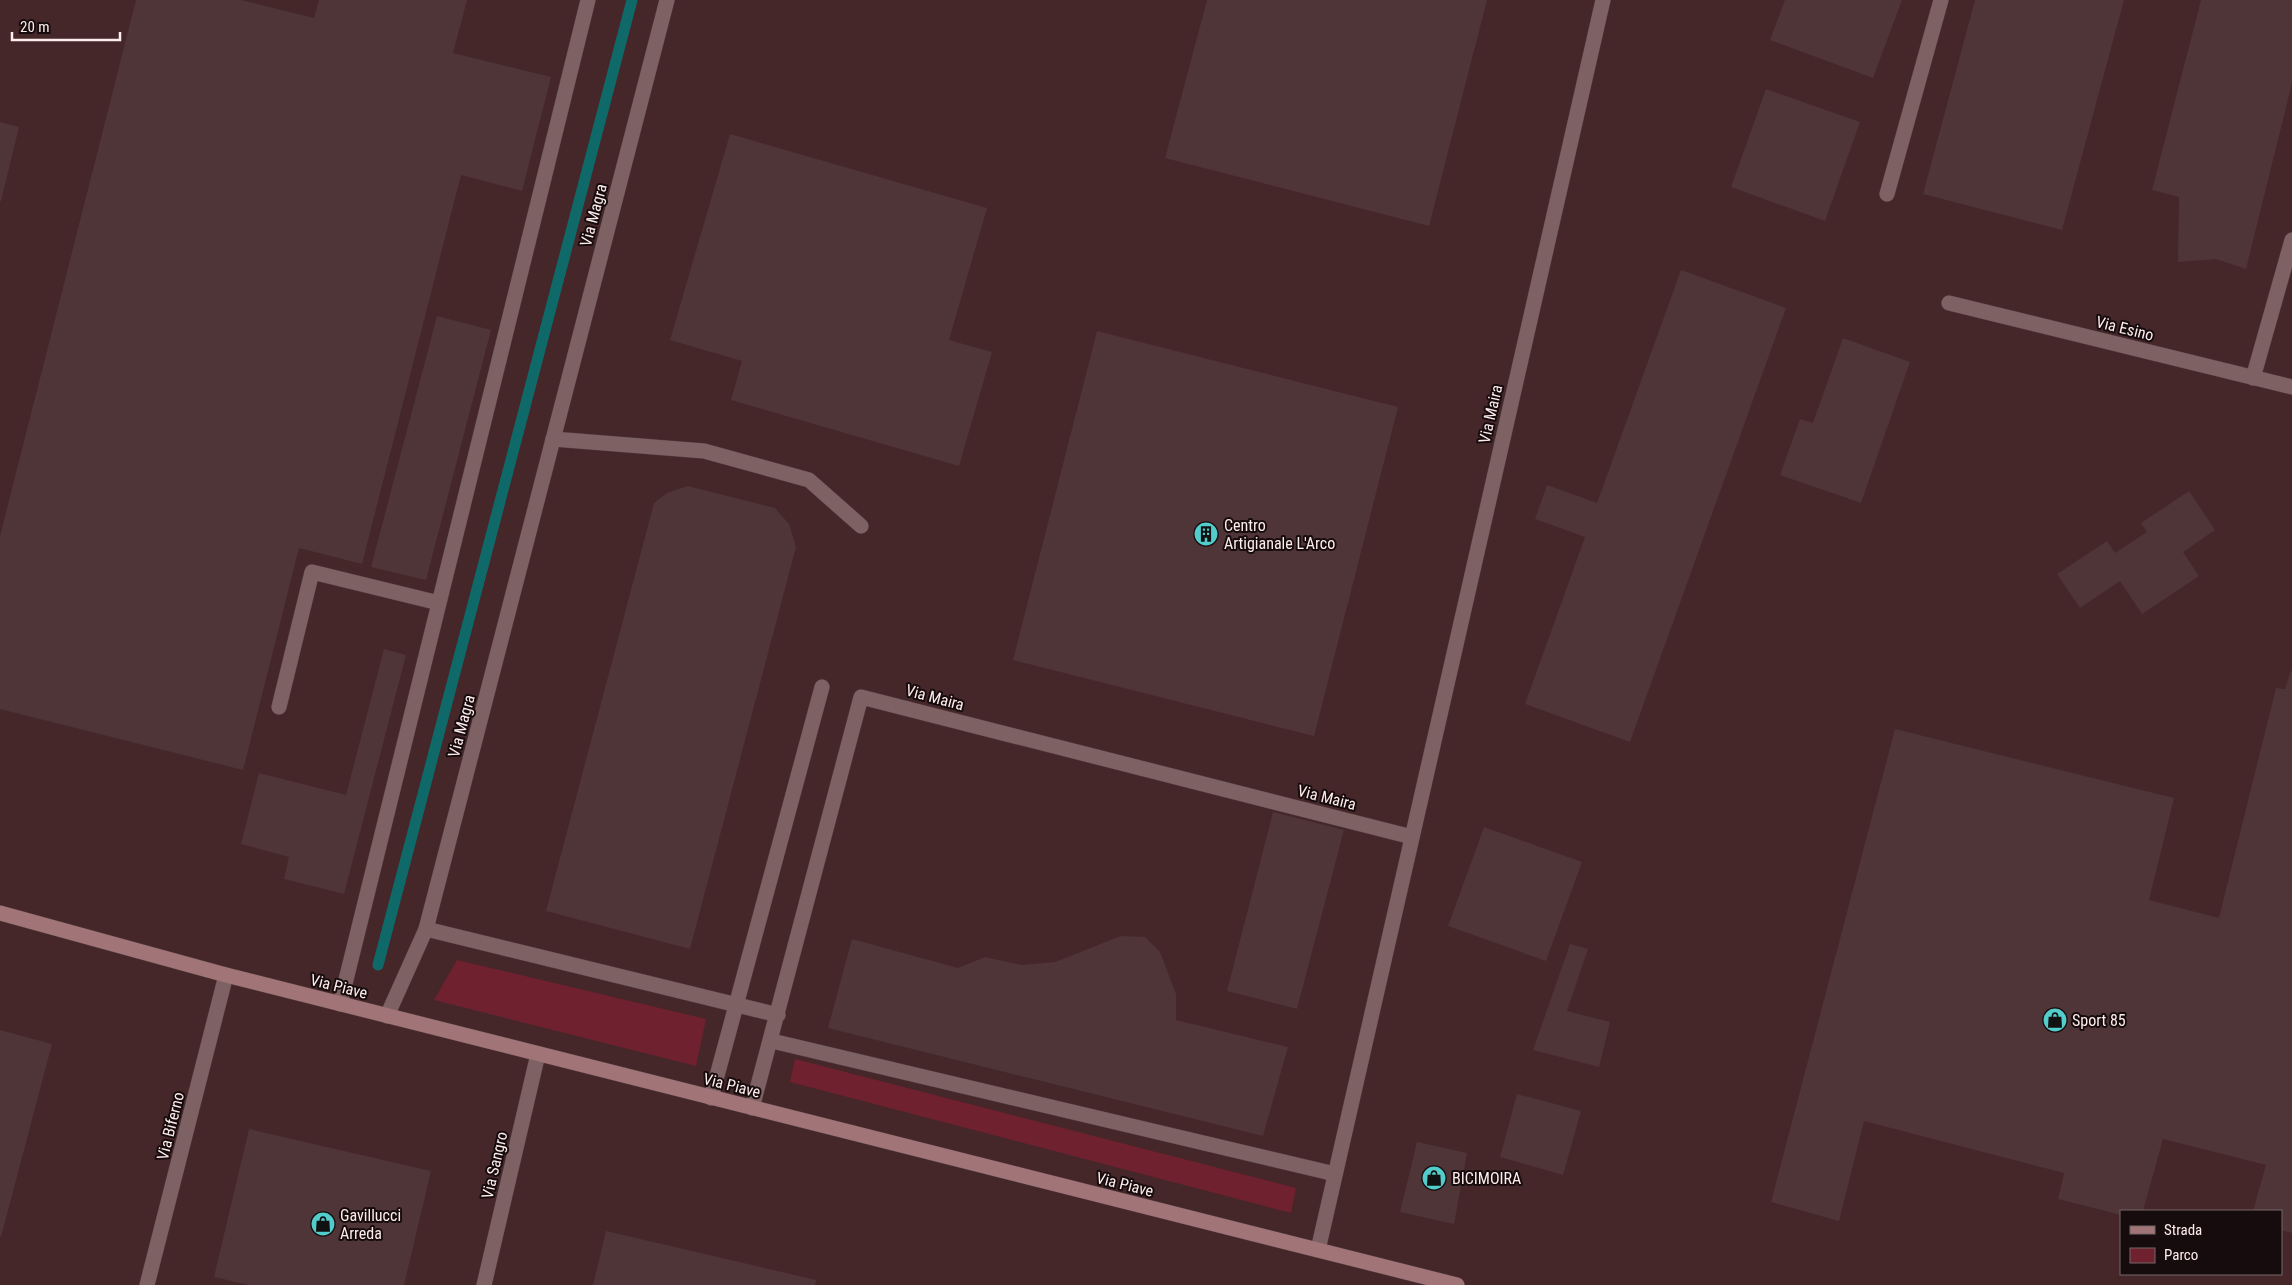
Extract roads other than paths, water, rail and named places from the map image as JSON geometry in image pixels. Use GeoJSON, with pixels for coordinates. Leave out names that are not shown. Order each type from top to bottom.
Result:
{"type":"FeatureCollection","features":[{"type":"Feature","properties":{"kind":"main road","name":"Via Piave"},"geometry":{"type":"LineString","coordinates":[[0,913],[226,976],[1456,1285]]}},
{"type":"Feature","properties":{"kind":"street"},"geometry":{"type":"LineString","coordinates":[[340,1004],[588,0]]}},
{"type":"Feature","properties":{"kind":"street","name":"Via Magra"},"geometry":{"type":"LineString","coordinates":[[387,1016],[426,929],[667,0]]}},
{"type":"Feature","properties":{"kind":"street","name":"Via Maira"},"geometry":{"type":"LineString","coordinates":[[1318,1250],[1603,0]]}},
{"type":"Feature","properties":{"kind":"street"},"geometry":{"type":"LineString","coordinates":[[1888,194],[1941,0]]}},
{"type":"Feature","properties":{"kind":"street"},"geometry":{"type":"LineString","coordinates":[[2253,378],[2292,240]]}},
{"type":"Feature","properties":{"kind":"street","name":"Via Esino"},"geometry":{"type":"LineString","coordinates":[[1949,303],[2292,387]]}},
{"type":"Feature","properties":{"kind":"street"},"geometry":{"type":"LineString","coordinates":[[554,440],[704,451],[809,480],[861,526]]}},
{"type":"Feature","properties":{"kind":"street"},"geometry":{"type":"LineString","coordinates":[[279,707],[312,572],[439,603]]}},
{"type":"Feature","properties":{"kind":"street"},"geometry":{"type":"LineString","coordinates":[[711,1098],[822,687]]}},
{"type":"Feature","properties":{"kind":"street","name":"Via Maira"},"geometry":{"type":"LineString","coordinates":[[752,1108],[772,1041],[860,697],[1412,837]]}},
{"type":"Feature","properties":{"kind":"street"},"geometry":{"type":"LineString","coordinates":[[426,929],[778,1015]]}},
{"type":"Feature","properties":{"kind":"street","name":"Via Biferno"},"geometry":{"type":"LineString","coordinates":[[147,1285],[226,976]]}},
{"type":"Feature","properties":{"kind":"street"},"geometry":{"type":"LineString","coordinates":[[772,1041],[1335,1174]]}},
{"type":"Feature","properties":{"kind":"street","name":"Via Sangro"},"geometry":{"type":"LineString","coordinates":[[484,1285],[538,1054]]}},
{"type":"Feature","properties":{"kind":"waterway"},"geometry":{"type":"LineString","coordinates":[[378,965],[632,0]]}},
{"type":"Feature","properties":{"kind":"place","name":"Centro Artigianale L'Arco"},"geometry":{"type":"Point","coordinates":[1206,534]}},
{"type":"Feature","properties":{"kind":"place","name":"Sport 85"},"geometry":{"type":"Point","coordinates":[2055,1020]}},
{"type":"Feature","properties":{"kind":"place","name":"BICIMOIRA"},"geometry":{"type":"Point","coordinates":[1434,1178]}},
{"type":"Feature","properties":{"kind":"place","name":"Gavillucci Arreda"},"geometry":{"type":"Point","coordinates":[323,1224]}}]}
